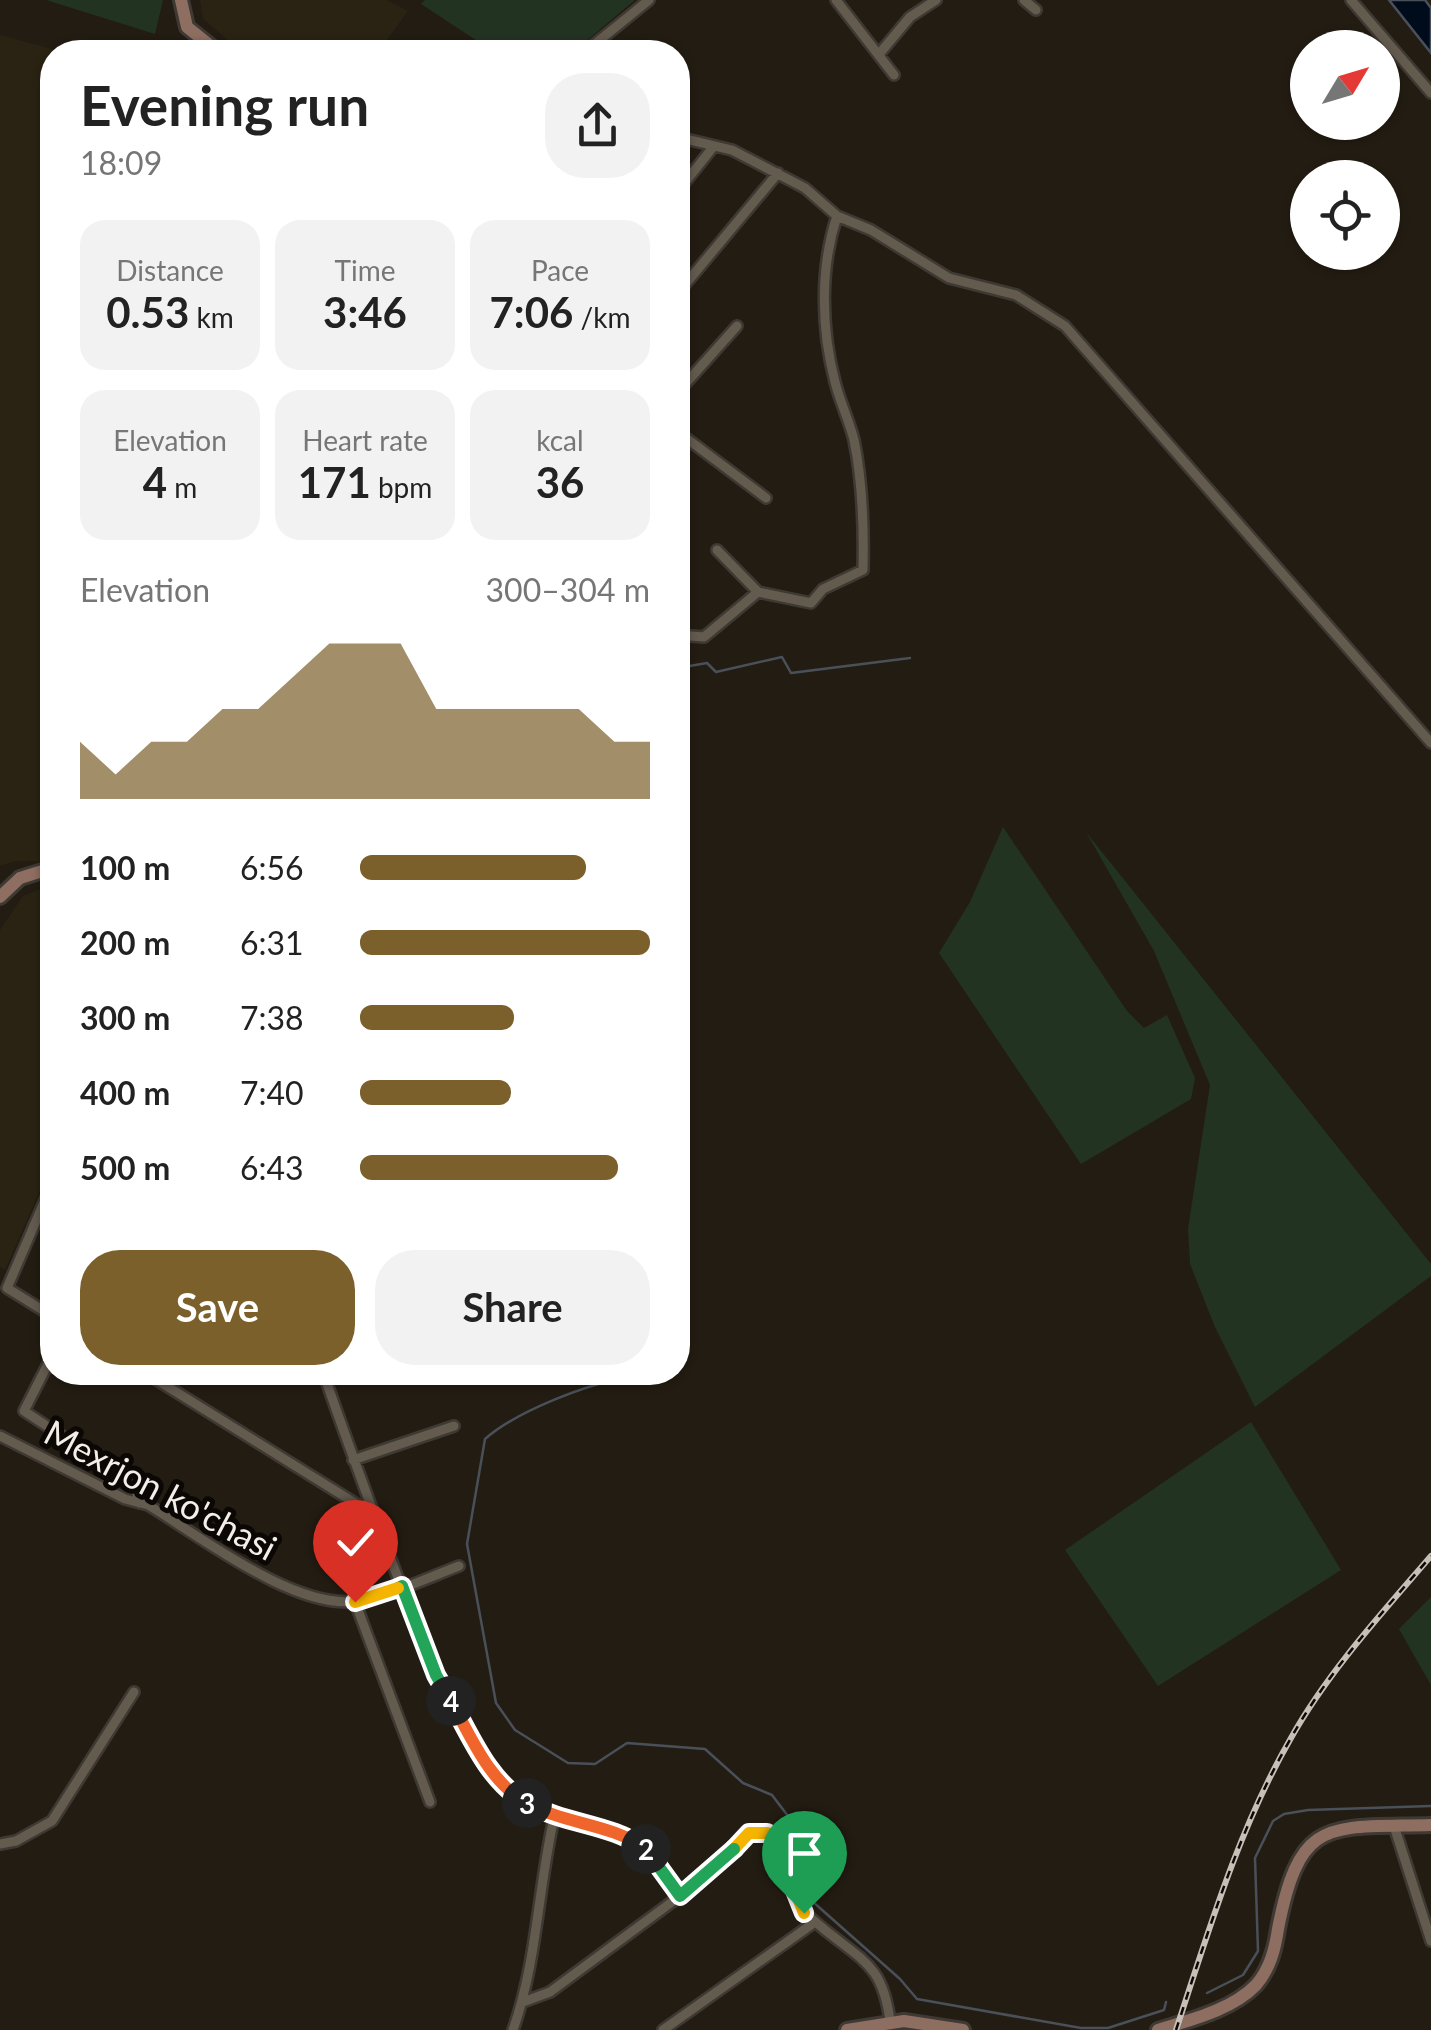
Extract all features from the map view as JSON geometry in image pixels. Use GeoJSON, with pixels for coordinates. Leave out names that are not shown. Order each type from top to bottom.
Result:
{"type":"FeatureCollection","features":[{"type":"Feature","properties":{"kind":"main road"},"geometry":{"type":"LineString","coordinates":[[180,0],[188,28],[203,40]]}},
{"type":"Feature","properties":{"kind":"main road"},"geometry":{"type":"LineString","coordinates":[[0,897],[20,878],[40,872]]}},
{"type":"Feature","properties":{"kind":"main road"},"geometry":{"type":"LineString","coordinates":[[1158,2030],[1231,2002],[1262,1978],[1274,1949],[1291,1872],[1311,1844],[1342,1829],[1431,1825]]}},
{"type":"Feature","properties":{"kind":"main road"},"geometry":{"type":"LineString","coordinates":[[847,2030],[890,2021],[963,2030]]}},
{"type":"Feature","properties":{"kind":"street"},"geometry":{"type":"LineString","coordinates":[[600,40],[649,0]]}},
{"type":"Feature","properties":{"kind":"street"},"geometry":{"type":"LineString","coordinates":[[836,0],[894,75]]}},
{"type":"Feature","properties":{"kind":"street"},"geometry":{"type":"LineString","coordinates":[[880,53],[910,17],[936,0]]}},
{"type":"Feature","properties":{"kind":"street"},"geometry":{"type":"LineString","coordinates":[[1024,0],[1036,10]]}},
{"type":"Feature","properties":{"kind":"street"},"geometry":{"type":"LineString","coordinates":[[1351,0],[1431,93]]}},
{"type":"Feature","properties":{"kind":"street"},"geometry":{"type":"LineString","coordinates":[[690,140],[732,150],[805,188],[838,216],[872,230],[948,278],[1016,295],[1065,326],[1110,382],[1431,742]]}},
{"type":"Feature","properties":{"kind":"street"},"geometry":{"type":"LineString","coordinates":[[690,176],[714,146]]}},
{"type":"Feature","properties":{"kind":"street"},"geometry":{"type":"LineString","coordinates":[[690,278],[778,173]]}},
{"type":"Feature","properties":{"kind":"street"},"geometry":{"type":"LineString","coordinates":[[717,550],[758,592],[811,603],[822,589],[862,570],[864,510],[854,438],[834,380],[824,310],[827,247],[838,216]]}},
{"type":"Feature","properties":{"kind":"street"},"geometry":{"type":"LineString","coordinates":[[690,379],[737,326]]}},
{"type":"Feature","properties":{"kind":"street"},"geometry":{"type":"LineString","coordinates":[[690,441],[766,498]]}},
{"type":"Feature","properties":{"kind":"street"},"geometry":{"type":"LineString","coordinates":[[690,636],[704,637],[758,592]]}},
{"type":"Feature","properties":{"kind":"street"},"geometry":{"type":"LineString","coordinates":[[40,1222],[7,1288],[40,1309]]}},
{"type":"Feature","properties":{"kind":"street"},"geometry":{"type":"LineString","coordinates":[[40,1379],[24,1410],[135,1484],[139,1503]]}},
{"type":"Feature","properties":{"kind":"street"},"geometry":{"type":"LineString","coordinates":[[165,1385],[371,1512]]}},
{"type":"Feature","properties":{"kind":"street"},"geometry":{"type":"LineString","coordinates":[[326,1385],[436,1675],[484,1762],[514,1796],[554,1818],[596,1826],[644,1848],[680,1896]]}},
{"type":"Feature","properties":{"kind":"street"},"geometry":{"type":"LineString","coordinates":[[353,1460],[454,1426]]}},
{"type":"Feature","properties":{"kind":"street","name":"Mexrjon ko'chasi"},"geometry":{"type":"LineString","coordinates":[[0,1436],[139,1503],[274,1580],[316,1597],[355,1602],[459,1566]]}},
{"type":"Feature","properties":{"kind":"street"},"geometry":{"type":"LineString","coordinates":[[355,1602],[430,1802]]}},
{"type":"Feature","properties":{"kind":"street"},"geometry":{"type":"LineString","coordinates":[[0,1844],[16,1841],[52,1821],[134,1692]]}},
{"type":"Feature","properties":{"kind":"street"},"geometry":{"type":"LineString","coordinates":[[513,2030],[523,2002],[542,1871],[554,1818]]}},
{"type":"Feature","properties":{"kind":"street"},"geometry":{"type":"LineString","coordinates":[[1394,1826],[1431,1941]]}},
{"type":"Feature","properties":{"kind":"street"},"geometry":{"type":"LineString","coordinates":[[523,2002],[550,1992],[680,1896],[749,1833],[767,1833],[774,1838],[787,1864],[804,1913],[868,1964],[886,1988],[890,2021]]}},
{"type":"Feature","properties":{"kind":"street"},"geometry":{"type":"LineString","coordinates":[[664,2030],[815,1922]]}},
{"type":"Feature","properties":{"kind":"shaded area"},"geometry":{"type":"Polygon","coordinates":[[[200,0],[387,0],[408,11],[387,40],[228,40],[203,19],[200,0]]]}},
{"type":"Feature","properties":{"kind":"shaded area"},"geometry":{"type":"Polygon","coordinates":[[[0,35],[40,46],[40,861],[0,866],[0,35]]]}},
{"type":"Feature","properties":{"kind":"shaded area"},"geometry":{"type":"Polygon","coordinates":[[[40,889],[40,1190],[5,1270],[0,1267],[0,930],[23,896],[40,889]]]}},
{"type":"Feature","properties":{"kind":"green space"},"geometry":{"type":"Polygon","coordinates":[[[46,0],[163,0],[155,34],[46,0]]]}},
{"type":"Feature","properties":{"kind":"green space"},"geometry":{"type":"Polygon","coordinates":[[[425,0],[635,0],[587,40],[476,40],[421,4],[425,0]]]}},
{"type":"Feature","properties":{"kind":"green space"},"geometry":{"type":"Polygon","coordinates":[[[1003,827],[1127,1011],[1144,1028],[1167,1015],[1195,1078],[1191,1099],[1081,1164],[939,953],[970,902],[1003,827]]]}},
{"type":"Feature","properties":{"kind":"green space"},"geometry":{"type":"Polygon","coordinates":[[[1086,832],[1431,1264],[1431,1276],[1255,1407],[1215,1327],[1190,1264],[1188,1229],[1210,1085],[1154,951],[1086,832]]]}},
{"type":"Feature","properties":{"kind":"green space"},"geometry":{"type":"Polygon","coordinates":[[[1251,1422],[1341,1570],[1158,1686],[1065,1550],[1251,1422]]]}},
{"type":"Feature","properties":{"kind":"green space"},"geometry":{"type":"Polygon","coordinates":[[[1431,1597],[1431,1685],[1399,1629],[1431,1597]]]}},
{"type":"Feature","properties":{"kind":"water"},"geometry":{"type":"Polygon","coordinates":[[[1389,0],[1425,0],[1431,8],[1431,53],[1389,0]]]}},
{"type":"Feature","properties":{"kind":"waterway"},"geometry":{"type":"LineString","coordinates":[[690,666],[707,663],[716,672],[782,657],[791,673],[910,658]]}},
{"type":"Feature","properties":{"kind":"waterway"},"geometry":{"type":"LineString","coordinates":[[598,1385],[534,1409],[485,1439],[467,1544],[496,1703],[515,1730],[568,1763],[595,1764],[627,1743],[705,1749],[743,1783],[772,1795],[791,1820],[812,1901],[900,1979],[917,1999],[1081,2028],[1108,2028],[1164,2010],[1166,2002]]}},
{"type":"Feature","properties":{"kind":"waterway"},"geometry":{"type":"LineString","coordinates":[[1207,1993],[1243,1975],[1258,1951],[1255,1858],[1273,1821],[1284,1814],[1308,1810],[1431,1806]]}},
{"type":"Feature","properties":{"kind":"railway"},"geometry":{"type":"LineString","coordinates":[[1176,2030],[1226,1881],[1272,1773],[1339,1666],[1431,1556]]}},
{"type":"Feature","properties":{"kind":"route"},"geometry":{"type":"LineString","coordinates":[[355,1602],[402,1586],[436,1675],[484,1762],[514,1796],[554,1818],[596,1826],[628,1838],[644,1848],[680,1896],[749,1833],[767,1833],[774,1838],[787,1864],[804,1913]]}}]}
